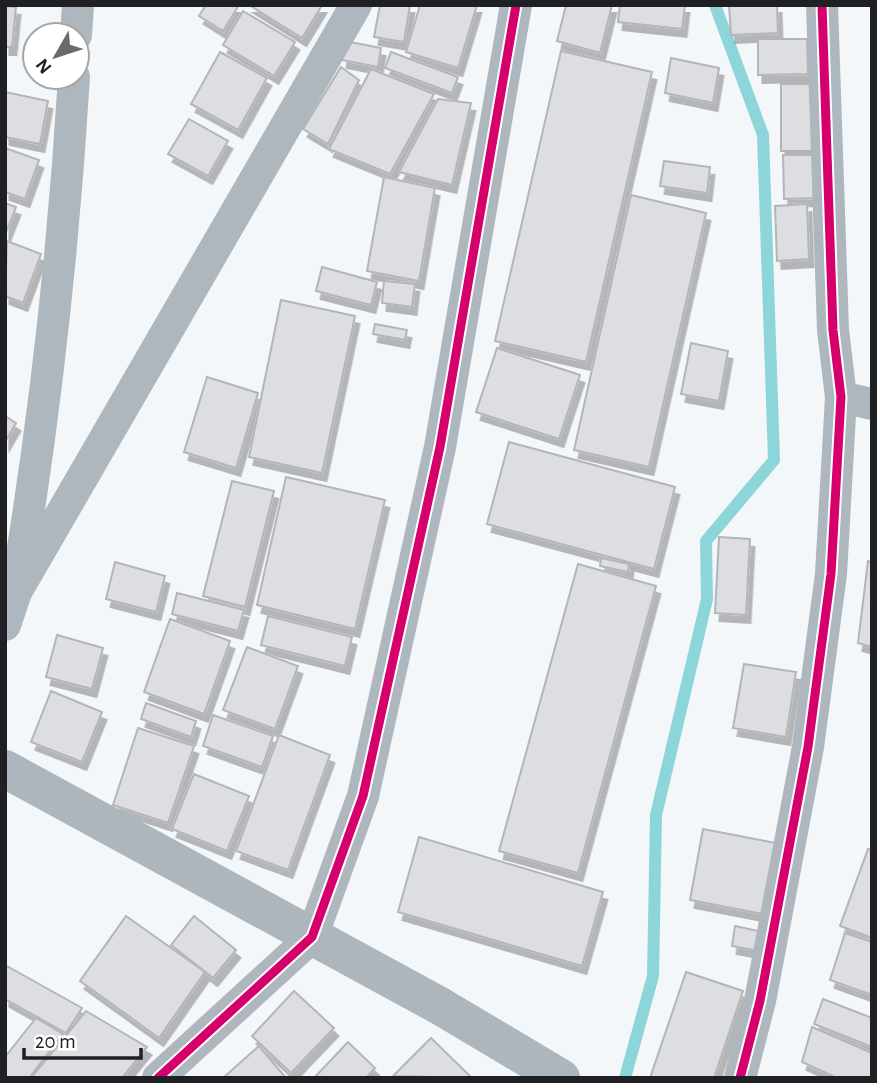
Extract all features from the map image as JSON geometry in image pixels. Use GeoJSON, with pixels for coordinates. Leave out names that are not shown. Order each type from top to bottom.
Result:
{"type":"FeatureCollection","features":[{"type":"Feature","properties":{"kind":"street"},"geometry":{"type":"LineString","coordinates":[[16,592],[356,5]]}},
{"type":"Feature","properties":{"kind":"street"},"geometry":{"type":"LineString","coordinates":[[158,1078],[312,937],[363,796],[440,447],[516,5]]}},
{"type":"Feature","properties":{"kind":"street"},"geometry":{"type":"LineString","coordinates":[[740,1078],[760,1001],[807,747],[831,573],[841,397],[833,330],[822,5]]}},
{"type":"Feature","properties":{"kind":"street"},"geometry":{"type":"LineString","coordinates":[[5,625],[16,592],[44,423],[65,226],[73,91]]}},
{"type":"Feature","properties":{"kind":"street"},"geometry":{"type":"LineString","coordinates":[[841,397],[872,404]]}},
{"type":"Feature","properties":{"kind":"street"},"geometry":{"type":"LineString","coordinates":[[5,769],[451,1013],[561,1078]]}},
{"type":"Feature","properties":{"kind":"building"},"geometry":{"type":"Polygon","coordinates":[[[206,5],[239,5],[223,31],[199,16],[206,5]]]}},
{"type":"Feature","properties":{"kind":"building"},"geometry":{"type":"Polygon","coordinates":[[[249,5],[322,5],[302,38],[249,5]]]}},
{"type":"Feature","properties":{"kind":"building"},"geometry":{"type":"Polygon","coordinates":[[[380,5],[410,5],[404,42],[374,37],[380,5]]]}},
{"type":"Feature","properties":{"kind":"building"},"geometry":{"type":"Polygon","coordinates":[[[420,5],[477,5],[458,68],[406,52],[420,5]]]}},
{"type":"Feature","properties":{"kind":"building"},"geometry":{"type":"Polygon","coordinates":[[[566,5],[612,5],[600,53],[557,41],[566,5]]]}},
{"type":"Feature","properties":{"kind":"building"},"geometry":{"type":"Polygon","coordinates":[[[620,5],[685,5],[682,29],[618,22],[620,5]]]}},
{"type":"Feature","properties":{"kind":"building"},"geometry":{"type":"Polygon","coordinates":[[[729,5],[777,5],[778,33],[731,35],[729,5]]]}},
{"type":"Feature","properties":{"kind":"building"},"geometry":{"type":"Polygon","coordinates":[[[5,6],[16,7],[12,47],[5,47],[5,6]]]}},
{"type":"Feature","properties":{"kind":"building"},"geometry":{"type":"Polygon","coordinates":[[[243,11],[295,42],[274,76],[223,45],[243,11]]]}},
{"type":"Feature","properties":{"kind":"building"},"geometry":{"type":"Polygon","coordinates":[[[758,39],[807,39],[808,74],[758,75],[758,39]]]}},
{"type":"Feature","properties":{"kind":"building"},"geometry":{"type":"Polygon","coordinates":[[[345,41],[381,48],[378,67],[342,60],[345,41]]]}},
{"type":"Feature","properties":{"kind":"building"},"geometry":{"type":"Polygon","coordinates":[[[561,51],[652,72],[586,362],[495,341],[561,51]]]}},
{"type":"Feature","properties":{"kind":"building"},"geometry":{"type":"Polygon","coordinates":[[[220,52],[267,78],[238,130],[191,104],[220,52]]]}},
{"type":"Feature","properties":{"kind":"building"},"geometry":{"type":"Polygon","coordinates":[[[391,52],[458,77],[452,93],[385,68],[391,52]]]}},
{"type":"Feature","properties":{"kind":"building"},"geometry":{"type":"Polygon","coordinates":[[[671,58],[719,68],[713,103],[665,93],[671,58]]]}},
{"type":"Feature","properties":{"kind":"building"},"geometry":{"type":"Polygon","coordinates":[[[341,67],[359,80],[328,144],[303,129],[341,67]]]}},
{"type":"Feature","properties":{"kind":"building"},"geometry":{"type":"Polygon","coordinates":[[[371,69],[434,94],[390,174],[329,149],[371,69]]]}},
{"type":"Feature","properties":{"kind":"building"},"geometry":{"type":"Polygon","coordinates":[[[781,84],[816,84],[816,151],[781,151],[781,84]]]}},
{"type":"Feature","properties":{"kind":"building"},"geometry":{"type":"Polygon","coordinates":[[[5,92],[48,101],[40,144],[5,137],[5,92]]]}},
{"type":"Feature","properties":{"kind":"building"},"geometry":{"type":"Polygon","coordinates":[[[438,99],[471,103],[452,185],[399,172],[438,99]]]}},
{"type":"Feature","properties":{"kind":"building"},"geometry":{"type":"Polygon","coordinates":[[[189,119],[228,141],[208,176],[168,154],[189,119]]]}},
{"type":"Feature","properties":{"kind":"building"},"geometry":{"type":"Polygon","coordinates":[[[5,148],[39,160],[25,199],[5,192],[5,148]]]}},
{"type":"Feature","properties":{"kind":"building"},"geometry":{"type":"Polygon","coordinates":[[[783,155],[813,155],[814,198],[784,199],[783,155]]]}},
{"type":"Feature","properties":{"kind":"building"},"geometry":{"type":"Polygon","coordinates":[[[664,161],[710,167],[707,193],[660,186],[664,161]]]}},
{"type":"Feature","properties":{"kind":"building"},"geometry":{"type":"Polygon","coordinates":[[[384,177],[435,188],[419,281],[367,271],[384,177]]]}},
{"type":"Feature","properties":{"kind":"building"},"geometry":{"type":"Polygon","coordinates":[[[631,195],[706,213],[649,467],[574,450],[631,195]]]}},
{"type":"Feature","properties":{"kind":"building"},"geometry":{"type":"Polygon","coordinates":[[[5,203],[16,207],[5,235],[5,203]]]}},
{"type":"Feature","properties":{"kind":"building"},"geometry":{"type":"Polygon","coordinates":[[[807,204],[809,259],[777,261],[775,206],[807,204]]]}},
{"type":"Feature","properties":{"kind":"building"},"geometry":{"type":"Polygon","coordinates":[[[7,241],[41,254],[23,303],[5,296],[7,241]]]}},
{"type":"Feature","properties":{"kind":"building"},"geometry":{"type":"Polygon","coordinates":[[[322,267],[377,282],[371,305],[316,291],[322,267]]]}},
{"type":"Feature","properties":{"kind":"building"},"geometry":{"type":"Polygon","coordinates":[[[384,281],[415,284],[412,307],[382,303],[384,281]]]}},
{"type":"Feature","properties":{"kind":"building"},"geometry":{"type":"Polygon","coordinates":[[[281,300],[355,316],[322,473],[249,457],[281,300]]]}},
{"type":"Feature","properties":{"kind":"building"},"geometry":{"type":"Polygon","coordinates":[[[375,324],[407,330],[405,340],[373,334],[375,324]]]}},
{"type":"Feature","properties":{"kind":"building"},"geometry":{"type":"Polygon","coordinates":[[[691,343],[728,351],[719,401],[681,394],[691,343]]]}},
{"type":"Feature","properties":{"kind":"building"},"geometry":{"type":"Polygon","coordinates":[[[497,348],[580,375],[559,439],[476,412],[497,348]]]}},
{"type":"Feature","properties":{"kind":"building"},"geometry":{"type":"Polygon","coordinates":[[[207,377],[258,393],[236,468],[184,452],[207,377]]]}},
{"type":"Feature","properties":{"kind":"building"},"geometry":{"type":"Polygon","coordinates":[[[5,416],[16,423],[5,442],[5,416]]]}},
{"type":"Feature","properties":{"kind":"building"},"geometry":{"type":"Polygon","coordinates":[[[509,442],[675,487],[654,569],[487,524],[509,442]]]}},
{"type":"Feature","properties":{"kind":"building"},"geometry":{"type":"Polygon","coordinates":[[[286,477],[385,500],[355,629],[257,605],[286,477]]]}},
{"type":"Feature","properties":{"kind":"building"},"geometry":{"type":"Polygon","coordinates":[[[232,481],[274,491],[245,607],[203,596],[232,481]]]}},
{"type":"Feature","properties":{"kind":"building"},"geometry":{"type":"Polygon","coordinates":[[[719,537],[750,539],[746,615],[715,613],[719,537]]]}},
{"type":"Feature","properties":{"kind":"building"},"geometry":{"type":"Polygon","coordinates":[[[601,558],[629,564],[628,572],[600,566],[601,558]]]}},
{"type":"Feature","properties":{"kind":"building"},"geometry":{"type":"Polygon","coordinates":[[[868,561],[872,563],[872,647],[858,643],[868,561]]]}},
{"type":"Feature","properties":{"kind":"building"},"geometry":{"type":"Polygon","coordinates":[[[115,562],[165,576],[156,612],[106,599],[115,562]]]}},
{"type":"Feature","properties":{"kind":"building"},"geometry":{"type":"Polygon","coordinates":[[[578,564],[656,586],[578,873],[499,851],[578,564]]]}},
{"type":"Feature","properties":{"kind":"building"},"geometry":{"type":"Polygon","coordinates":[[[177,593],[244,610],[238,631],[172,614],[177,593]]]}},
{"type":"Feature","properties":{"kind":"building"},"geometry":{"type":"Polygon","coordinates":[[[268,616],[352,637],[345,666],[261,645],[268,616]]]}},
{"type":"Feature","properties":{"kind":"building"},"geometry":{"type":"Polygon","coordinates":[[[170,619],[230,641],[204,714],[144,692],[170,619]]]}},
{"type":"Feature","properties":{"kind":"building"},"geometry":{"type":"Polygon","coordinates":[[[57,635],[103,648],[92,689],[46,677],[57,635]]]}},
{"type":"Feature","properties":{"kind":"building"},"geometry":{"type":"Polygon","coordinates":[[[247,647],[298,666],[275,729],[223,710],[247,647]]]}},
{"type":"Feature","properties":{"kind":"building"},"geometry":{"type":"Polygon","coordinates":[[[744,664],[796,672],[786,737],[733,728],[744,664]]]}},
{"type":"Feature","properties":{"kind":"building"},"geometry":{"type":"Polygon","coordinates":[[[51,691],[102,712],[82,762],[31,742],[51,691]]]}},
{"type":"Feature","properties":{"kind":"building"},"geometry":{"type":"Polygon","coordinates":[[[146,703],[196,721],[191,737],[141,719],[146,703]]]}},
{"type":"Feature","properties":{"kind":"building"},"geometry":{"type":"Polygon","coordinates":[[[213,715],[273,736],[262,767],[203,746],[213,715]]]}},
{"type":"Feature","properties":{"kind":"building"},"geometry":{"type":"Polygon","coordinates":[[[138,728],[194,746],[168,823],[113,805],[138,728]]]}},
{"type":"Feature","properties":{"kind":"building"},"geometry":{"type":"Polygon","coordinates":[[[279,735],[330,755],[288,870],[236,851],[279,735]]]}},
{"type":"Feature","properties":{"kind":"building"},"geometry":{"type":"Polygon","coordinates":[[[194,774],[249,796],[227,851],[172,829],[194,774]]]}},
{"type":"Feature","properties":{"kind":"building"},"geometry":{"type":"Polygon","coordinates":[[[703,829],[776,843],[763,914],[690,900],[703,829]]]}},
{"type":"Feature","properties":{"kind":"building"},"geometry":{"type":"Polygon","coordinates":[[[419,837],[603,892],[582,966],[398,912],[419,837]]]}},
{"type":"Feature","properties":{"kind":"building"},"geometry":{"type":"Polygon","coordinates":[[[868,849],[872,850],[872,938],[840,926],[868,849]]]}},
{"type":"Feature","properties":{"kind":"building"},"geometry":{"type":"Polygon","coordinates":[[[126,916],[205,972],[159,1038],[80,981],[126,916]]]}},
{"type":"Feature","properties":{"kind":"building"},"geometry":{"type":"Polygon","coordinates":[[[194,916],[236,950],[213,978],[171,945],[194,916]]]}},
{"type":"Feature","properties":{"kind":"building"},"geometry":{"type":"Polygon","coordinates":[[[735,926],[763,932],[759,951],[732,946],[735,926]]]}},
{"type":"Feature","properties":{"kind":"building"},"geometry":{"type":"Polygon","coordinates":[[[845,933],[872,942],[872,995],[830,980],[845,933]]]}},
{"type":"Feature","properties":{"kind":"building"},"geometry":{"type":"Polygon","coordinates":[[[5,965],[82,1008],[66,1033],[5,999],[5,965]]]}},
{"type":"Feature","properties":{"kind":"building"},"geometry":{"type":"Polygon","coordinates":[[[686,972],[743,991],[714,1078],[650,1078],[686,972]]]}},
{"type":"Feature","properties":{"kind":"building"},"geometry":{"type":"Polygon","coordinates":[[[294,991],[334,1028],[291,1073],[252,1036],[294,991]]]}},
{"type":"Feature","properties":{"kind":"building"},"geometry":{"type":"Polygon","coordinates":[[[823,999],[872,1018],[872,1047],[814,1024],[823,999]]]}},
{"type":"Feature","properties":{"kind":"building"},"geometry":{"type":"Polygon","coordinates":[[[86,1011],[147,1047],[122,1078],[31,1078],[86,1011]]]}},
{"type":"Feature","properties":{"kind":"building"},"geometry":{"type":"Polygon","coordinates":[[[36,1018],[63,1034],[29,1078],[5,1078],[5,1057],[36,1018]]]}},
{"type":"Feature","properties":{"kind":"building"},"geometry":{"type":"Polygon","coordinates":[[[812,1027],[872,1053],[872,1078],[837,1078],[802,1062],[812,1027]]]}},
{"type":"Feature","properties":{"kind":"building"},"geometry":{"type":"Polygon","coordinates":[[[431,1038],[472,1078],[393,1076],[431,1038]]]}},
{"type":"Feature","properties":{"kind":"building"},"geometry":{"type":"Polygon","coordinates":[[[348,1042],[375,1068],[366,1078],[314,1078],[348,1042]]]}},
{"type":"Feature","properties":{"kind":"building"},"geometry":{"type":"Polygon","coordinates":[[[259,1046],[286,1078],[223,1078],[259,1046]]]}},
{"type":"Feature","properties":{"kind":"waterway"},"geometry":{"type":"LineString","coordinates":[[625,1078],[653,976],[656,815],[707,599],[706,541],[774,460],[763,135],[715,5]]}},
{"type":"Feature","properties":{"kind":"cycle path"},"geometry":{"type":"LineString","coordinates":[[158,1078],[312,937],[363,796],[440,447],[516,5]]}},
{"type":"Feature","properties":{"kind":"cycle path"},"geometry":{"type":"LineString","coordinates":[[740,1078],[760,1001],[808,747],[831,574],[841,397],[833,330],[822,5]]}}]}
